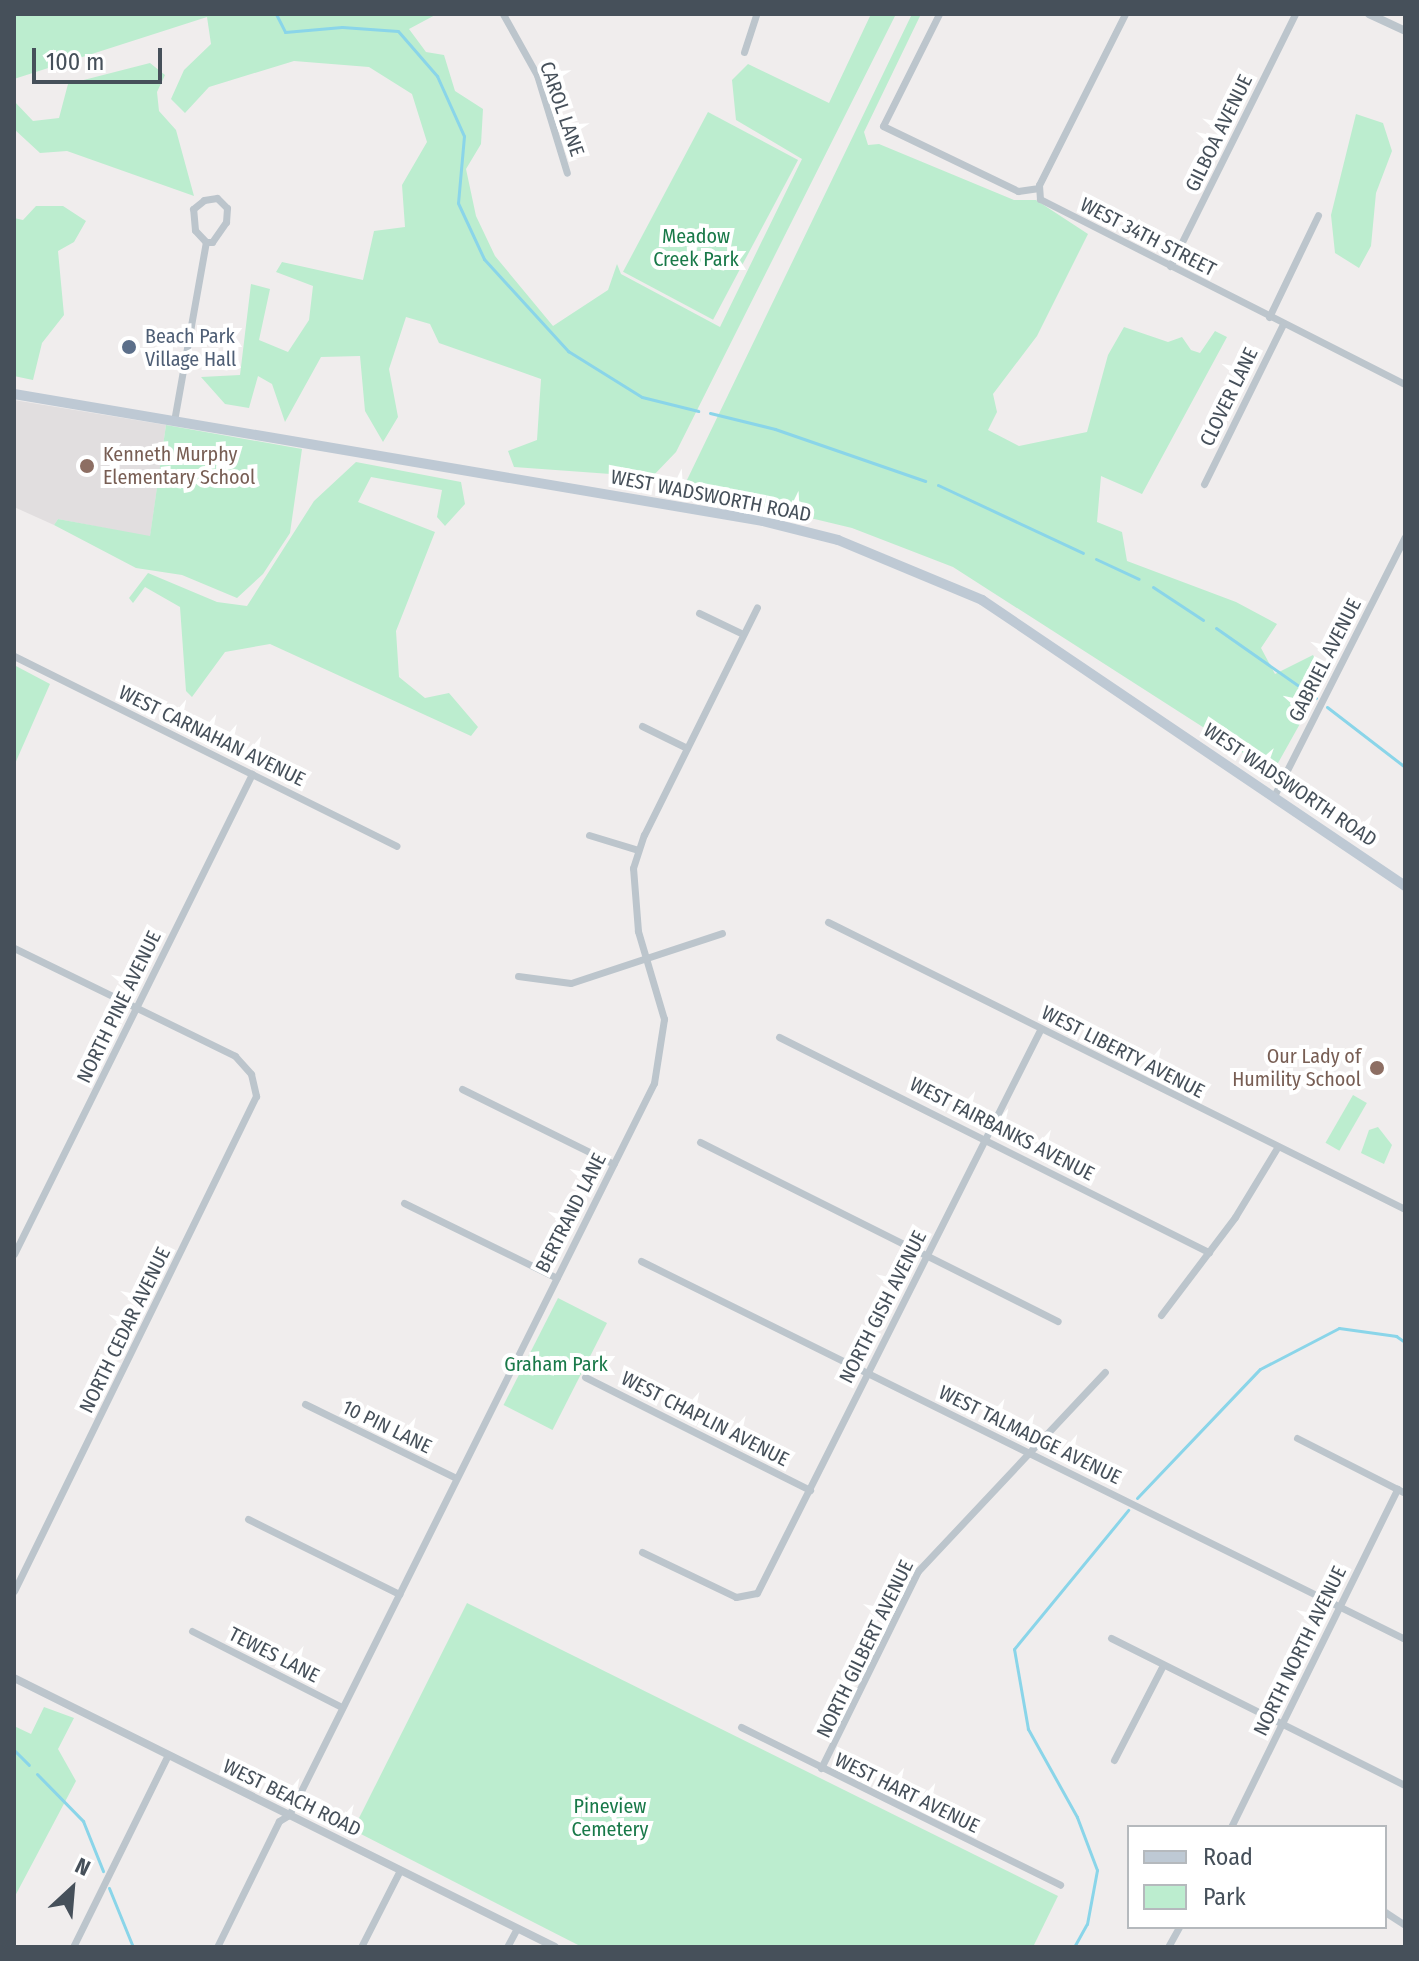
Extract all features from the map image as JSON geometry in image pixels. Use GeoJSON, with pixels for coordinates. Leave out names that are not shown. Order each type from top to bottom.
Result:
{"type":"FeatureCollection","features":[{"type":"Feature","properties":{"kind":"main road","name":"WEST WADSWORTH ROAD"},"geometry":{"type":"LineString","coordinates":[[14,394],[763,521],[838,540],[982,600],[1405,886]]}},
{"type":"Feature","properties":{"kind":"street","name":"CAROL LANE"},"geometry":{"type":"LineString","coordinates":[[503,14],[537,75],[567,173]]}},
{"type":"Feature","properties":{"kind":"street"},"geometry":{"type":"LineString","coordinates":[[744,52],[756,14]]}},
{"type":"Feature","properties":{"kind":"street"},"geometry":{"type":"LineString","coordinates":[[939,14],[883,126],[1018,191],[1039,188],[1125,14]]}},
{"type":"Feature","properties":{"kind":"street","name":"GILBOA AVENUE"},"geometry":{"type":"LineString","coordinates":[[1170,266],[1295,14]]}},
{"type":"Feature","properties":{"kind":"street"},"geometry":{"type":"LineString","coordinates":[[1369,14],[1405,31]]}},
{"type":"Feature","properties":{"kind":"street","name":"WEST 34TH STREET"},"geometry":{"type":"LineString","coordinates":[[1039,188],[1047,205],[1405,384]]}},
{"type":"Feature","properties":{"kind":"street"},"geometry":{"type":"LineString","coordinates":[[209,197],[217,198],[227,208],[226,222],[212,242],[206,242],[195,230],[193,209],[209,197]]}},
{"type":"Feature","properties":{"kind":"street"},"geometry":{"type":"LineString","coordinates":[[1269,317],[1318,215]]}},
{"type":"Feature","properties":{"kind":"street"},"geometry":{"type":"LineString","coordinates":[[174,421],[206,242]]}},
{"type":"Feature","properties":{"kind":"street","name":"CLOVER LANE"},"geometry":{"type":"LineString","coordinates":[[1204,484],[1283,324]]}},
{"type":"Feature","properties":{"kind":"street","name":"GABRIEL AVENUE"},"geometry":{"type":"LineString","coordinates":[[1274,796],[1405,537]]}},
{"type":"Feature","properties":{"kind":"street","name":"BERTRAND LANE"},"geometry":{"type":"LineString","coordinates":[[217,1947],[279,1821],[289,1815],[614,1164],[662,1056],[664,1019],[631,886],[638,850],[757,607]]}},
{"type":"Feature","properties":{"kind":"street"},"geometry":{"type":"LineString","coordinates":[[699,613],[743,634]]}},
{"type":"Feature","properties":{"kind":"street","name":"WEST CARNAHAN AVENUE"},"geometry":{"type":"LineString","coordinates":[[14,656],[396,846]]}},
{"type":"Feature","properties":{"kind":"street"},"geometry":{"type":"LineString","coordinates":[[642,726],[687,748]]}},
{"type":"Feature","properties":{"kind":"street","name":"NORTH PINE AVENUE"},"geometry":{"type":"LineString","coordinates":[[14,1254],[252,774]]}},
{"type":"Feature","properties":{"kind":"street"},"geometry":{"type":"LineString","coordinates":[[589,835],[638,850]]}},
{"type":"Feature","properties":{"kind":"street","name":"WEST LIBERTY AVENUE"},"geometry":{"type":"LineString","coordinates":[[828,922],[1405,1209]]}},
{"type":"Feature","properties":{"kind":"street"},"geometry":{"type":"LineString","coordinates":[[518,976],[571,983],[722,933]]}},
{"type":"Feature","properties":{"kind":"street"},"geometry":{"type":"LineString","coordinates":[[14,948],[136,1008]]}},
{"type":"Feature","properties":{"kind":"street","name":"NORTH CEDAR AVENUE"},"geometry":{"type":"LineString","coordinates":[[14,1591],[250,1114],[256,1096],[253,1080],[235,1056],[136,1008]]}},
{"type":"Feature","properties":{"kind":"street","name":"NORTH GISH AVENUE"},"geometry":{"type":"LineString","coordinates":[[642,1552],[736,1597],[751,1596],[763,1583],[1041,1028]]}},
{"type":"Feature","properties":{"kind":"street","name":"WEST FAIRBANKS AVENUE"},"geometry":{"type":"LineString","coordinates":[[779,1037],[1209,1252]]}},
{"type":"Feature","properties":{"kind":"street"},"geometry":{"type":"LineString","coordinates":[[462,1089],[614,1164]]}},
{"type":"Feature","properties":{"kind":"street"},"geometry":{"type":"LineString","coordinates":[[700,1142],[1058,1321]]}},
{"type":"Feature","properties":{"kind":"street"},"geometry":{"type":"LineString","coordinates":[[1161,1315],[1209,1252],[1277,1148]]}},
{"type":"Feature","properties":{"kind":"street"},"geometry":{"type":"LineString","coordinates":[[404,1203],[557,1278]]}},
{"type":"Feature","properties":{"kind":"street","name":"WEST TALMADGE AVENUE"},"geometry":{"type":"LineString","coordinates":[[641,1261],[1405,1639]]}},
{"type":"Feature","properties":{"kind":"street","name":"NORTH GILBERT AVENUE"},"geometry":{"type":"LineString","coordinates":[[821,1768],[918,1571],[1027,1451],[1105,1372]]}},
{"type":"Feature","properties":{"kind":"street","name":"WEST CHAPLIN AVENUE"},"geometry":{"type":"LineString","coordinates":[[585,1377],[810,1490]]}},
{"type":"Feature","properties":{"kind":"street","name":"10 PIN LANE"},"geometry":{"type":"LineString","coordinates":[[305,1404],[456,1478]]}},
{"type":"Feature","properties":{"kind":"street"},"geometry":{"type":"LineString","coordinates":[[1297,1438],[1401,1491]]}},
{"type":"Feature","properties":{"kind":"street","name":"NORTH NORTH AVENUE"},"geometry":{"type":"LineString","coordinates":[[1232,1825],[1401,1491]]}},
{"type":"Feature","properties":{"kind":"street"},"geometry":{"type":"LineString","coordinates":[[248,1519],[399,1594]]}},
{"type":"Feature","properties":{"kind":"street","name":"TEWES LANE"},"geometry":{"type":"LineString","coordinates":[[192,1631],[342,1707]]}},
{"type":"Feature","properties":{"kind":"street"},"geometry":{"type":"LineString","coordinates":[[1111,1638],[1405,1785]]}},
{"type":"Feature","properties":{"kind":"street"},"geometry":{"type":"LineString","coordinates":[[1114,1760],[1163,1665]]}},
{"type":"Feature","properties":{"kind":"street","name":"WEST BEACH ROAD"},"geometry":{"type":"LineString","coordinates":[[14,1678],[555,1947]]}},
{"type":"Feature","properties":{"kind":"street","name":"WEST HART AVENUE"},"geometry":{"type":"LineString","coordinates":[[741,1727],[1060,1885]]}},
{"type":"Feature","properties":{"kind":"street"},"geometry":{"type":"LineString","coordinates":[[73,1947],[168,1755]]}},
{"type":"Feature","properties":{"kind":"street"},"geometry":{"type":"LineString","coordinates":[[361,1947],[400,1870]]}},
{"type":"Feature","properties":{"kind":"street"},"geometry":{"type":"LineString","coordinates":[[1387,1913],[1405,1925]]}},
{"type":"Feature","properties":{"kind":"street"},"geometry":{"type":"LineString","coordinates":[[507,1947],[517,1928]]}},
{"type":"Feature","properties":{"kind":"street"},"geometry":{"type":"LineString","coordinates":[[1168,1947],[1178,1929]]}},
{"type":"Feature","properties":{"kind":"shaded area","name":"Kenneth Murphy Elementary School"},"geometry":{"type":"Polygon","coordinates":[[[14,400],[166,425],[150,537],[58,519],[54,525],[14,507],[14,400]]]}},
{"type":"Feature","properties":{"kind":"green space"},"geometry":{"type":"Polygon","coordinates":[[[14,14],[437,14],[409,29],[426,52],[444,55],[455,91],[483,109],[481,144],[466,169],[476,216],[495,256],[553,326],[608,290],[617,264],[621,274],[720,327],[802,159],[736,120],[732,80],[748,64],[829,103],[871,14],[896,14],[676,452],[652,477],[514,467],[508,451],[537,440],[541,379],[439,343],[430,324],[406,317],[389,369],[398,417],[383,442],[365,411],[360,356],[321,357],[285,422],[272,384],[258,376],[249,408],[225,404],[201,377],[240,375],[251,284],[270,289],[259,340],[288,352],[309,320],[313,286],[276,272],[282,262],[363,280],[374,231],[405,227],[402,185],[427,142],[412,94],[369,67],[294,61],[209,87],[185,113],[171,99],[184,70],[211,44],[207,17],[14,79],[14,14]]]}},
{"type":"Feature","properties":{"kind":"green space"},"geometry":{"type":"Polygon","coordinates":[[[912,14],[921,14],[864,132],[868,145],[879,144],[1014,200],[1036,200],[1088,234],[1037,336],[993,394],[997,412],[988,430],[1019,446],[1087,432],[1108,355],[1124,327],[1168,342],[1182,337],[1191,350],[1200,353],[1215,331],[1227,337],[1142,494],[1101,476],[1097,522],[1122,532],[1127,561],[1236,602],[1277,624],[1261,648],[1275,674],[1313,655],[1325,679],[1273,772],[953,567],[852,528],[706,493],[686,482],[912,14]]]}},
{"type":"Feature","properties":{"kind":"green space"},"geometry":{"type":"Polygon","coordinates":[[[150,63],[165,75],[157,92],[159,111],[176,130],[194,196],[67,151],[40,153],[14,129],[14,101],[33,121],[59,118],[68,84],[150,63]]]}},
{"type":"Feature","properties":{"kind":"green space","name":"Meadow Creek Park"},"geometry":{"type":"Polygon","coordinates":[[[708,112],[798,160],[713,320],[623,272],[708,112]]]}},
{"type":"Feature","properties":{"kind":"green space"},"geometry":{"type":"Polygon","coordinates":[[[1356,114],[1383,123],[1392,151],[1376,193],[1371,246],[1359,268],[1335,253],[1331,215],[1356,114]]]}},
{"type":"Feature","properties":{"kind":"green space"},"geometry":{"type":"Polygon","coordinates":[[[36,206],[63,206],[86,221],[74,242],[58,251],[64,315],[42,343],[33,380],[14,376],[14,218],[23,220],[36,206]]]}},
{"type":"Feature","properties":{"kind":"green space"},"geometry":{"type":"Polygon","coordinates":[[[166,425],[302,449],[290,533],[263,574],[237,598],[182,575],[136,568],[54,525],[58,519],[150,536],[166,425]]]}},
{"type":"Feature","properties":{"kind":"green space"},"geometry":{"type":"Polygon","coordinates":[[[356,462],[461,482],[465,504],[445,526],[437,517],[442,490],[371,477],[358,502],[435,532],[396,631],[399,677],[425,698],[449,693],[478,727],[471,736],[270,644],[225,652],[192,697],[186,691],[180,607],[145,587],[133,603],[129,598],[148,573],[217,602],[247,606],[314,501],[356,462]]]}},
{"type":"Feature","properties":{"kind":"green space"},"geometry":{"type":"Polygon","coordinates":[[[14,665],[50,684],[14,766],[14,665]]]}},
{"type":"Feature","properties":{"kind":"green space"},"geometry":{"type":"Polygon","coordinates":[[[1353,1095],[1367,1103],[1339,1151],[1326,1143],[1353,1095]]]}},
{"type":"Feature","properties":{"kind":"green space"},"geometry":{"type":"Polygon","coordinates":[[[1378,1127],[1392,1145],[1384,1164],[1361,1153],[1369,1130],[1378,1127]]]}},
{"type":"Feature","properties":{"kind":"green space","name":"Graham Park"},"geometry":{"type":"Polygon","coordinates":[[[558,1298],[607,1323],[553,1430],[504,1405],[558,1298]]]}},
{"type":"Feature","properties":{"kind":"green space","name":"Pineview Cemetery"},"geometry":{"type":"Polygon","coordinates":[[[467,1603],[1058,1896],[1033,1947],[582,1947],[353,1830],[467,1603]]]}},
{"type":"Feature","properties":{"kind":"green space"},"geometry":{"type":"Polygon","coordinates":[[[44,1707],[74,1718],[58,1749],[76,1781],[14,1898],[14,1726],[31,1734],[44,1707]]]}},
{"type":"Feature","properties":{"kind":"waterway"},"geometry":{"type":"LineString","coordinates":[[276,14],[285,32],[342,27],[398,31],[437,76],[464,136],[458,203],[484,259],[568,351],[642,397],[698,411]]}},
{"type":"Feature","properties":{"kind":"waterway"},"geometry":{"type":"LineString","coordinates":[[710,413],[775,429],[925,481]]}},
{"type":"Feature","properties":{"kind":"waterway"},"geometry":{"type":"LineString","coordinates":[[938,485],[1083,553]]}},
{"type":"Feature","properties":{"kind":"waterway"},"geometry":{"type":"LineString","coordinates":[[1096,559],[1139,579]]}},
{"type":"Feature","properties":{"kind":"waterway"},"geometry":{"type":"LineString","coordinates":[[1153,587],[1203,620]]}},
{"type":"Feature","properties":{"kind":"waterway"},"geometry":{"type":"LineString","coordinates":[[1216,628],[1316,698]]}},
{"type":"Feature","properties":{"kind":"waterway"},"geometry":{"type":"LineString","coordinates":[[1327,707],[1405,767]]}},
{"type":"Feature","properties":{"kind":"waterway"},"geometry":{"type":"LineString","coordinates":[[1137,1498],[1260,1369],[1339,1328],[1396,1336],[1405,1342]]}},
{"type":"Feature","properties":{"kind":"waterway"},"geometry":{"type":"LineString","coordinates":[[1074,1947],[1087,1924],[1097,1870],[1077,1817],[1028,1729],[1014,1649],[1128,1510]]}},
{"type":"Feature","properties":{"kind":"waterway"},"geometry":{"type":"LineString","coordinates":[[14,1750],[29,1765]]}},
{"type":"Feature","properties":{"kind":"waterway"},"geometry":{"type":"LineString","coordinates":[[37,1774],[83,1821],[103,1871]]}},
{"type":"Feature","properties":{"kind":"waterway"},"geometry":{"type":"LineString","coordinates":[[109,1888],[133,1947]]}},
{"type":"Feature","properties":{"kind":"place","name":"Beach Park Village Hall"},"geometry":{"type":"Point","coordinates":[129,347]}},
{"type":"Feature","properties":{"kind":"place","name":"Kenneth Murphy Elementary School"},"geometry":{"type":"Point","coordinates":[87,466]}},
{"type":"Feature","properties":{"kind":"place","name":"Our Lady of Humility School"},"geometry":{"type":"Point","coordinates":[1377,1068]}}]}
